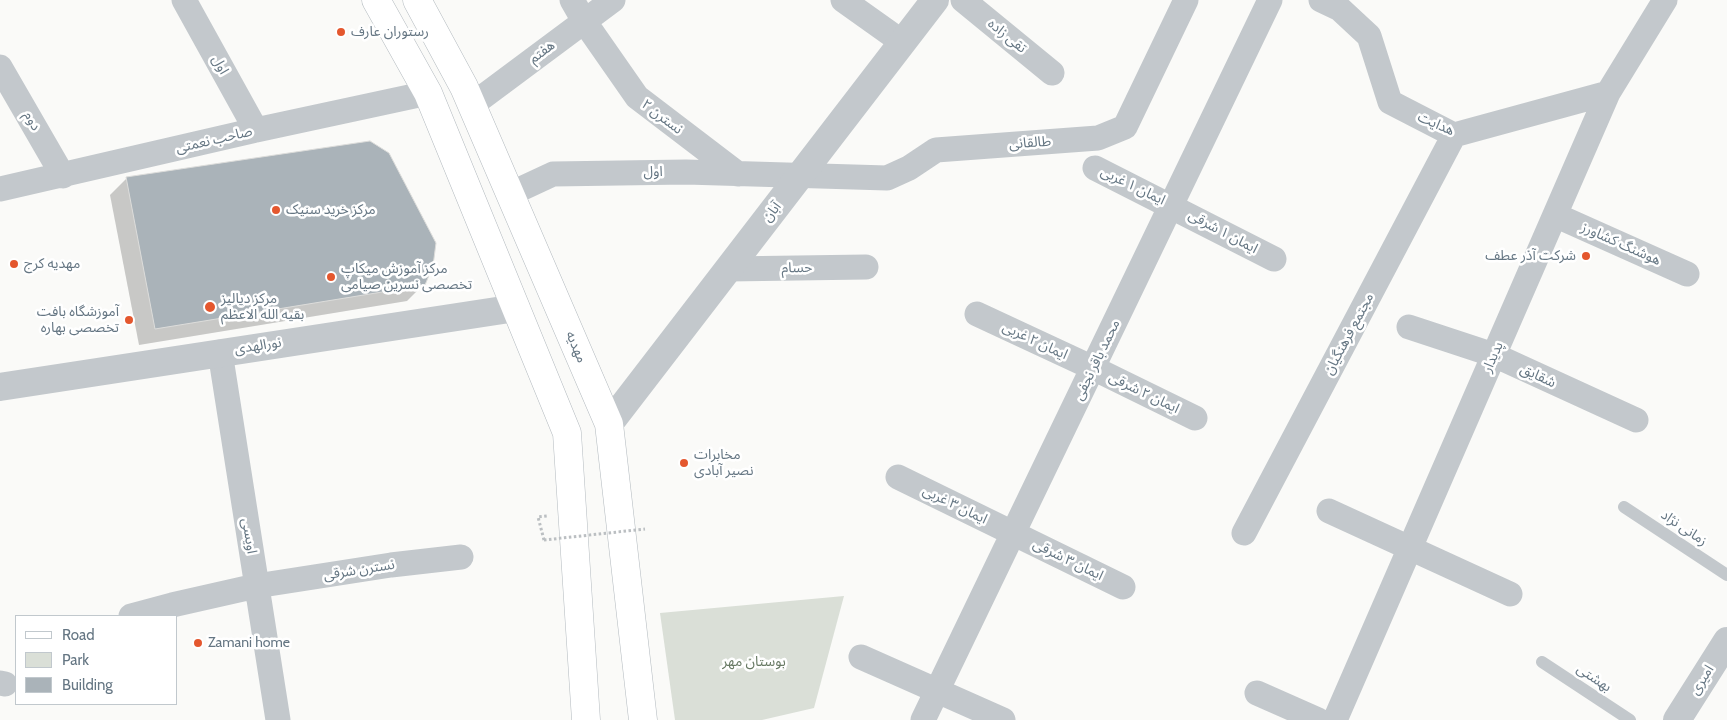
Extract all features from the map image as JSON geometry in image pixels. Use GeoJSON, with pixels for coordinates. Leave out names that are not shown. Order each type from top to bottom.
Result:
{"type":"FeatureCollection","features":[{"type":"Feature","properties":{"kind":"main road"},"geometry":{"type":"LineString","coordinates":[[376,0],[428,93],[567,433],[586,720]]}},
{"type":"Feature","properties":{"kind":"main road","name":"مهدیه"},"geometry":{"type":"LineString","coordinates":[[417,0],[464,87],[609,424],[643,720]]}},
{"type":"Feature","properties":{"kind":"street","name":"اول"},"geometry":{"type":"LineString","coordinates":[[184,0],[256,130]]}},
{"type":"Feature","properties":{"kind":"street","name":"هفتم"},"geometry":{"type":"LineString","coordinates":[[472,105],[578,11],[613,0]]}},
{"type":"Feature","properties":{"kind":"street"},"geometry":{"type":"LineString","coordinates":[[843,0],[902,42]]}},
{"type":"Feature","properties":{"kind":"street","name":"آبان"},"geometry":{"type":"LineString","coordinates":[[609,424],[934,0]]}},
{"type":"Feature","properties":{"kind":"street","name":"تقی زاده"},"geometry":{"type":"LineString","coordinates":[[963,0],[1052,73]]}},
{"type":"Feature","properties":{"kind":"street","name":"طالقانی"},"geometry":{"type":"LineString","coordinates":[[800,175],[887,178],[909,168],[936,150],[1098,138],[1125,127],[1186,0]]}},
{"type":"Feature","properties":{"kind":"street","name":"محمد باقر نجفی"},"geometry":{"type":"LineString","coordinates":[[923,720],[1270,0]]}},
{"type":"Feature","properties":{"kind":"street","name":"هدایت"},"geometry":{"type":"LineString","coordinates":[[1322,0],[1340,9],[1369,36],[1390,102],[1454,135],[1608,93]]}},
{"type":"Feature","properties":{"kind":"street","name":"پدیدار"},"geometry":{"type":"LineString","coordinates":[[1335,720],[1608,93],[1665,0]]}},
{"type":"Feature","properties":{"kind":"street","name":"نسترن ۲"},"geometry":{"type":"LineString","coordinates":[[578,11],[636,97],[738,174]]}},
{"type":"Feature","properties":{"kind":"street","name":"دوم"},"geometry":{"type":"LineString","coordinates":[[0,67],[63,176]]}},
{"type":"Feature","properties":{"kind":"street","name":"صاحب نعمتی"},"geometry":{"type":"LineString","coordinates":[[0,189],[256,130],[428,93]]}},
{"type":"Feature","properties":{"kind":"street","name":"مجتمع فرهنگیان"},"geometry":{"type":"LineString","coordinates":[[1244,533],[1454,135]]}},
{"type":"Feature","properties":{"kind":"street","name":"ایمان ۱ غربی"},"geometry":{"type":"LineString","coordinates":[[1095,168],[1171,205]]}},
{"type":"Feature","properties":{"kind":"street","name":"اول"},"geometry":{"type":"LineString","coordinates":[[510,194],[553,174],[686,172],[800,175]]}},
{"type":"Feature","properties":{"kind":"street","name":"ایمان ۱ شرقی"},"geometry":{"type":"LineString","coordinates":[[1171,205],[1274,259]]}},
{"type":"Feature","properties":{"kind":"street","name":"هوشنگ کشاورز"},"geometry":{"type":"LineString","coordinates":[[1555,215],[1687,274]]}},
{"type":"Feature","properties":{"kind":"street","name":"حسام"},"geometry":{"type":"LineString","coordinates":[[728,269],[866,267]]}},
{"type":"Feature","properties":{"kind":"street","name":"نورالهدی"},"geometry":{"type":"LineString","coordinates":[[0,387],[516,308]]}},
{"type":"Feature","properties":{"kind":"street","name":"ایمان ۲ غربی"},"geometry":{"type":"LineString","coordinates":[[977,314],[1093,368]]}},
{"type":"Feature","properties":{"kind":"street","name":"شقایق"},"geometry":{"type":"LineString","coordinates":[[1410,327],[1494,356],[1636,420]]}},
{"type":"Feature","properties":{"kind":"street","name":"اویسی"},"geometry":{"type":"LineString","coordinates":[[220,352],[278,720]]}},
{"type":"Feature","properties":{"kind":"street","name":"ایمان ۲ شرقی"},"geometry":{"type":"LineString","coordinates":[[1093,368],[1195,418]]}},
{"type":"Feature","properties":{"kind":"street","name":"ایمان ۳ غربی"},"geometry":{"type":"LineString","coordinates":[[898,477],[1013,533]]}},
{"type":"Feature","properties":{"kind":"street"},"geometry":{"type":"LineString","coordinates":[[1329,511],[1510,594]]}},
{"type":"Feature","properties":{"kind":"street","name":"ایمان ۳ شرقی"},"geometry":{"type":"LineString","coordinates":[[1013,533],[1123,587]]}},
{"type":"Feature","properties":{"kind":"street","name":"نسترن شرقی"},"geometry":{"type":"LineString","coordinates":[[135,615],[256,586],[391,565],[461,557]]}},
{"type":"Feature","properties":{"kind":"street","name":"امیری"},"geometry":{"type":"LineString","coordinates":[[1676,720],[1727,641]]}},
{"type":"Feature","properties":{"kind":"street"},"geometry":{"type":"LineString","coordinates":[[861,657],[1003,720]]}},
{"type":"Feature","properties":{"kind":"street"},"geometry":{"type":"LineString","coordinates":[[1257,694],[1318,720]]}},
{"type":"Feature","properties":{"kind":"lane","name":"زمانی نژاد"},"geometry":{"type":"LineString","coordinates":[[1624,506],[1727,575]]}},
{"type":"Feature","properties":{"kind":"lane","name":"بهشتی"},"geometry":{"type":"LineString","coordinates":[[1542,662],[1630,720]]}},
{"type":"Feature","properties":{"kind":"path"},"geometry":{"type":"LineString","coordinates":[[538,517],[544,540],[645,529]]}},
{"type":"Feature","properties":{"kind":"green space","name":"بوستان مهر"},"geometry":{"type":"Polygon","coordinates":[[[844,596],[814,708],[762,720],[675,720],[660,613],[844,596]]]}},
{"type":"Feature","properties":{"kind":"building","name":"مرکز خرید سنیک"},"geometry":{"type":"Polygon","coordinates":[[[370,141],[389,153],[436,243],[433,266],[425,285],[155,329],[126,177],[370,141]]]}},
{"type":"Feature","properties":{"kind":"place","name":"رستوران عارف"},"geometry":{"type":"Point","coordinates":[341,32]}},
{"type":"Feature","properties":{"kind":"place","name":"مرکز خرید سنیک"},"geometry":{"type":"Point","coordinates":[276,210]}},
{"type":"Feature","properties":{"kind":"place","name":"شرکت آذر عطف"},"geometry":{"type":"Point","coordinates":[1586,256]}},
{"type":"Feature","properties":{"kind":"place","name":"مهدیه کرج"},"geometry":{"type":"Point","coordinates":[14,264]}},
{"type":"Feature","properties":{"kind":"place","name":"مرکز آموزش میکاپ تخصصی نسرین صیامی"},"geometry":{"type":"Point","coordinates":[331,277]}},
{"type":"Feature","properties":{"kind":"place","name":"مرکز دیالیز بقیه الله الاعظم"},"geometry":{"type":"Point","coordinates":[210,307]}},
{"type":"Feature","properties":{"kind":"place","name":"آموزشگاه بافت تخصصی بهاره"},"geometry":{"type":"Point","coordinates":[129,320]}},
{"type":"Feature","properties":{"kind":"place","name":"مخابرات نصیر آبادی"},"geometry":{"type":"Point","coordinates":[684,463]}},
{"type":"Feature","properties":{"kind":"place","name":"Zamani home"},"geometry":{"type":"Point","coordinates":[198,643]}}]}
